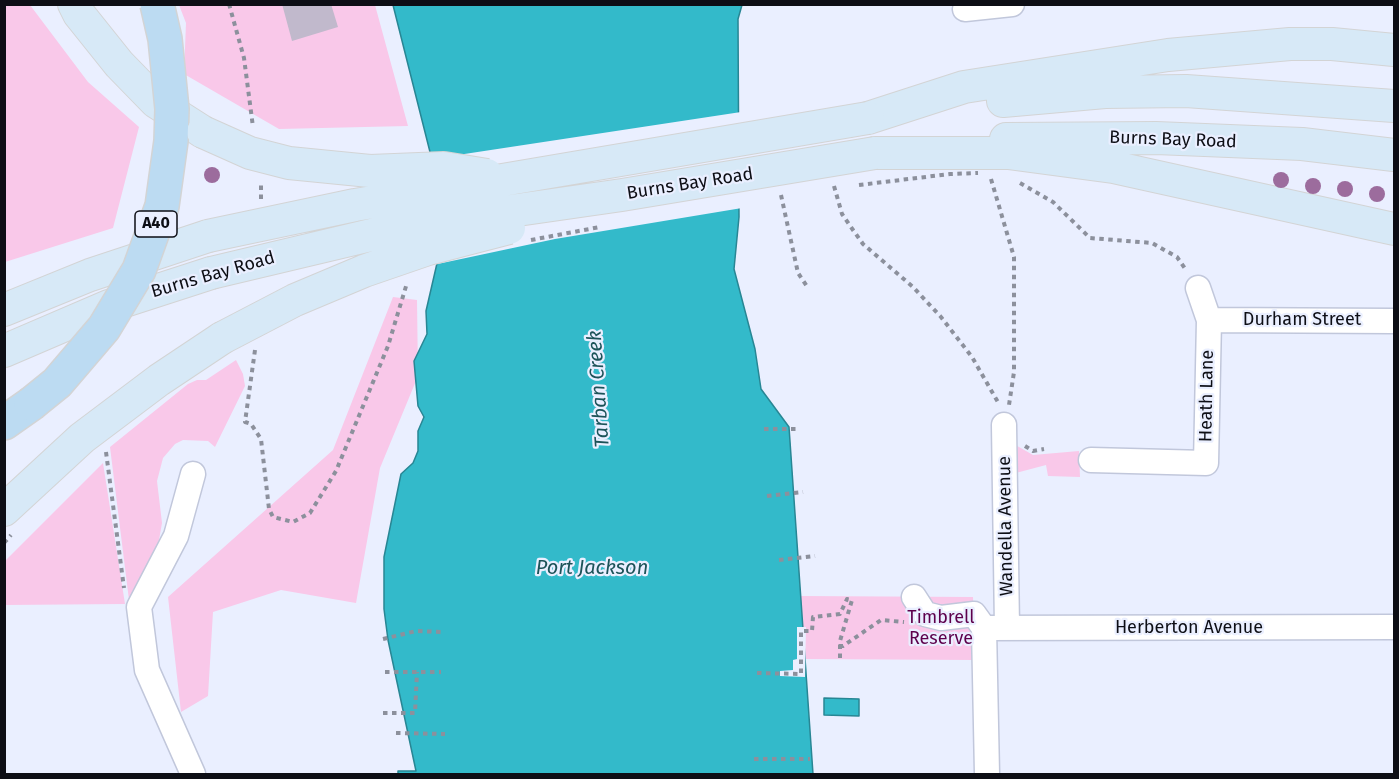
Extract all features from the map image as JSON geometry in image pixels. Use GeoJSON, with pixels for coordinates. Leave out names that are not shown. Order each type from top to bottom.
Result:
{"type":"FeatureCollection","features":[{"type":"Feature","properties":{"kind":"highway","name":"A40"},"geometry":{"type":"LineString","coordinates":[[4,423],[57,383],[104,328],[138,270],[162,206],[171,141],[172,109],[165,39],[157,4]]}},
{"type":"Feature","properties":{"kind":"main road"},"geometry":{"type":"LineString","coordinates":[[74,4],[79,14],[119,64],[156,102],[203,132],[250,153],[289,163],[370,171],[444,168],[509,179]]}},
{"type":"Feature","properties":{"kind":"main road"},"geometry":{"type":"LineString","coordinates":[[868,118],[964,87],[1168,55],[1290,44],[1332,44],[1395,50]]}},
{"type":"Feature","properties":{"kind":"main road","name":"Burns Bay Road"},"geometry":{"type":"LineString","coordinates":[[4,310],[90,275],[208,236],[355,206],[868,118],[1033,97],[1105,92],[1186,91],[1395,106]]}},
{"type":"Feature","properties":{"kind":"main road","name":"Burns Bay Road"},"geometry":{"type":"LineString","coordinates":[[4,351],[109,306],[211,273],[413,225],[622,195],[875,153],[964,141],[1051,136],[1302,144],[1395,155]]}},
{"type":"Feature","properties":{"kind":"main road"},"geometry":{"type":"LineString","coordinates":[[875,153],[1008,153],[1113,167],[1395,229]]}},
{"type":"Feature","properties":{"kind":"main road"},"geometry":{"type":"LineString","coordinates":[[4,510],[82,438],[159,380],[222,338],[295,300],[364,271],[428,249],[622,195]]}},
{"type":"Feature","properties":{"kind":"street"},"geometry":{"type":"LineString","coordinates":[[965,9],[1012,4]]}},
{"type":"Feature","properties":{"kind":"street","name":"Heath Lane"},"geometry":{"type":"LineString","coordinates":[[1091,460],[1206,463],[1209,320],[1198,288]]}},
{"type":"Feature","properties":{"kind":"street","name":"Durham Street"},"geometry":{"type":"LineString","coordinates":[[1209,320],[1395,321]]}},
{"type":"Feature","properties":{"kind":"street","name":"Wandella Avenue"},"geometry":{"type":"LineString","coordinates":[[987,774],[996,628],[1004,425]]}},
{"type":"Feature","properties":{"kind":"street"},"geometry":{"type":"LineString","coordinates":[[193,474],[176,536],[140,607],[147,670],[193,774]]}},
{"type":"Feature","properties":{"kind":"street"},"geometry":{"type":"LineString","coordinates":[[914,597],[925,614],[941,618],[974,614],[996,628]]}},
{"type":"Feature","properties":{"kind":"street","name":"Herberton Avenue"},"geometry":{"type":"LineString","coordinates":[[996,628],[1395,627]]}},
{"type":"Feature","properties":{"kind":"path"},"geometry":{"type":"LineString","coordinates":[[851,186],[950,174],[978,173],[1000,179]]}},
{"type":"Feature","properties":{"kind":"path"},"geometry":{"type":"LineString","coordinates":[[991,178],[1014,257],[1014,372],[1004,425]]}},
{"type":"Feature","properties":{"kind":"path"},"geometry":{"type":"LineString","coordinates":[[1011,181],[1023,184],[1053,202],[1090,238],[1152,243],[1177,257],[1198,288]]}},
{"type":"Feature","properties":{"kind":"path"},"geometry":{"type":"LineString","coordinates":[[833,182],[842,214],[858,237],[913,286],[941,317],[972,357],[997,399]]}},
{"type":"Feature","properties":{"kind":"path"},"geometry":{"type":"LineString","coordinates":[[827,190],[839,188]]}},
{"type":"Feature","properties":{"kind":"path"},"geometry":{"type":"LineString","coordinates":[[781,191],[798,273],[808,288]]}},
{"type":"Feature","properties":{"kind":"path"},"geometry":{"type":"LineString","coordinates":[[780,198],[791,196]]}},
{"type":"Feature","properties":{"kind":"path"},"geometry":{"type":"LineString","coordinates":[[524,241],[604,226]]}},
{"type":"Feature","properties":{"kind":"path"},"geometry":{"type":"LineString","coordinates":[[245,422],[251,424],[261,439],[269,509],[273,517],[281,521],[300,520],[310,513],[320,500],[336,471],[388,346],[408,281]]}},
{"type":"Feature","properties":{"kind":"path"},"geometry":{"type":"LineString","coordinates":[[764,429],[796,429]]}},
{"type":"Feature","properties":{"kind":"path"},"geometry":{"type":"LineString","coordinates":[[105,449],[125,596]]}},
{"type":"Feature","properties":{"kind":"path"},"geometry":{"type":"LineString","coordinates":[[767,496],[803,492]]}},
{"type":"Feature","properties":{"kind":"path"},"geometry":{"type":"LineString","coordinates":[[779,560],[815,556]]}},
{"type":"Feature","properties":{"kind":"path"},"geometry":{"type":"LineString","coordinates":[[759,673],[801,674],[801,631],[812,631],[813,617],[840,614],[847,598],[852,600],[839,646],[840,660]]}},
{"type":"Feature","properties":{"kind":"path"},"geometry":{"type":"LineString","coordinates":[[839,646],[843,646],[881,620],[889,620]]}},
{"type":"Feature","properties":{"kind":"path"},"geometry":{"type":"LineString","coordinates":[[383,639],[416,631],[441,632]]}},
{"type":"Feature","properties":{"kind":"path"},"geometry":{"type":"LineString","coordinates":[[385,672],[441,672]]}},
{"type":"Feature","properties":{"kind":"path"},"geometry":{"type":"LineString","coordinates":[[383,713],[415,713],[417,672]]}},
{"type":"Feature","properties":{"kind":"path"},"geometry":{"type":"LineString","coordinates":[[396,733],[445,734]]}},
{"type":"Feature","properties":{"kind":"path"},"geometry":{"type":"LineString","coordinates":[[754,759],[810,759]]}},
{"type":"Feature","properties":{"kind":"green space"},"geometry":{"type":"Polygon","coordinates":[[[5,4],[30,5],[88,82],[139,127],[113,228],[5,262],[5,4]]]}},
{"type":"Feature","properties":{"kind":"green space"},"geometry":{"type":"Polygon","coordinates":[[[179,5],[375,5],[408,126],[279,129],[184,74],[186,23],[179,5]]]}},
{"type":"Feature","properties":{"kind":"green space"},"geometry":{"type":"Polygon","coordinates":[[[393,297],[417,300],[418,376],[380,468],[356,603],[281,590],[213,612],[208,696],[181,712],[168,597],[333,450],[393,297]]]}},
{"type":"Feature","properties":{"kind":"green space"},"geometry":{"type":"Polygon","coordinates":[[[236,360],[243,374],[245,386],[215,447],[208,441],[183,440],[175,444],[163,458],[157,481],[162,523],[159,540],[149,567],[132,599],[129,600],[110,447],[188,384],[197,380],[206,380],[236,360]]]}},
{"type":"Feature","properties":{"kind":"green space"},"geometry":{"type":"Polygon","coordinates":[[[1012,443],[1033,455],[1079,451],[1080,477],[1048,476],[1046,465],[1012,474],[1012,443]]]}},
{"type":"Feature","properties":{"kind":"green space"},"geometry":{"type":"Polygon","coordinates":[[[103,463],[125,604],[5,605],[5,561],[103,463]]]}},
{"type":"Feature","properties":{"kind":"green space","name":"Timbrell Reserve"},"geometry":{"type":"Polygon","coordinates":[[[800,596],[973,597],[975,660],[803,659],[800,596]]]}},
{"type":"Feature","properties":{"kind":"water","name":"Port Jackson"},"geometry":{"type":"Polygon","coordinates":[[[393,5],[742,5],[738,19],[739,217],[734,269],[755,349],[761,389],[789,427],[813,774],[398,774],[398,771],[416,771],[388,640],[384,609],[384,557],[401,474],[413,463],[418,451],[418,431],[424,417],[418,406],[414,361],[427,334],[426,311],[438,259],[435,192],[430,152],[393,5]]]}},
{"type":"Feature","properties":{"kind":"water"},"geometry":{"type":"Polygon","coordinates":[[[824,698],[859,699],[859,716],[824,715],[824,698]]]}},
{"type":"Feature","properties":{"kind":"pier"},"geometry":{"type":"Polygon","coordinates":[[[741,112],[742,208],[555,239],[433,265],[438,158],[741,112]]]}},
{"type":"Feature","properties":{"kind":"pier"},"geometry":{"type":"Polygon","coordinates":[[[797,627],[806,627],[805,677],[780,676],[780,671],[793,670],[793,660],[797,659],[797,627]]]}},
{"type":"Feature","properties":{"kind":"building"},"geometry":{"type":"Polygon","coordinates":[[[282,4],[331,4],[338,27],[292,41],[282,4]]]}},
{"type":"Feature","properties":{"kind":"water label","name":"Tarban Creek"},"geometry":{"type":"Point","coordinates":[599,389]}}]}
